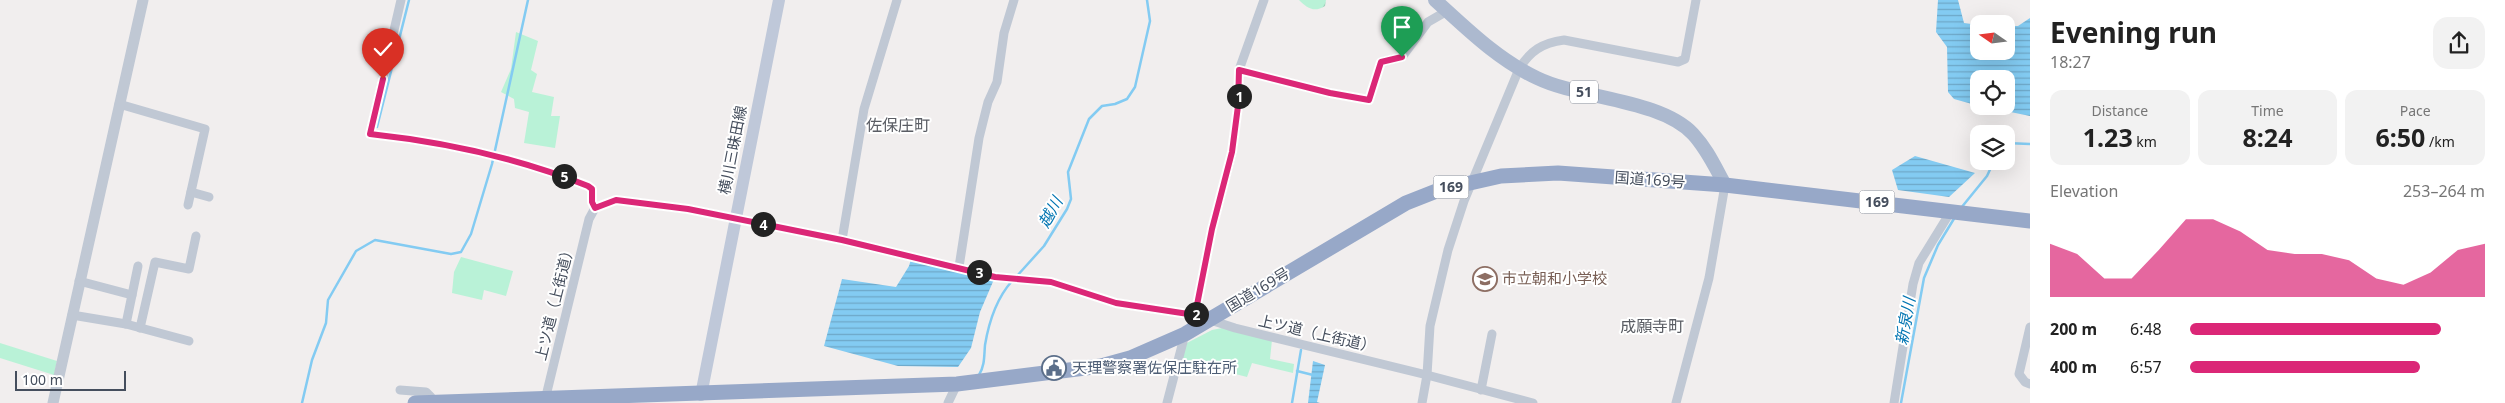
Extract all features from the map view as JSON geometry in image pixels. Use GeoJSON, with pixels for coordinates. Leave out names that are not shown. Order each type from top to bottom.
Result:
{"type":"FeatureCollection","features":[{"type":"Feature","properties":{"kind":"highway","name":"国道169号"},"geometry":{"type":"LineString","coordinates":[[415,403],[701,399],[957,384],[1102,366],[1130,358],[1185,334],[1202,317],[1406,203],[1439,190],[1508,175],[1558,173],[1725,185],[2030,221]]}},
{"type":"Feature","properties":{"kind":"main road","name":"横川三昧田線"},"geometry":{"type":"LineString","coordinates":[[701,399],[712,328],[780,0]]}},
{"type":"Feature","properties":{"kind":"main road","name":"51"},"geometry":{"type":"LineString","coordinates":[[1435,0],[1518,69],[1539,79],[1667,116],[1691,132],[1703,146],[1725,185]]}},
{"type":"Feature","properties":{"kind":"street"},"geometry":{"type":"LineString","coordinates":[[53,403],[143,0]]}},
{"type":"Feature","properties":{"kind":"street"},"geometry":{"type":"LineString","coordinates":[[402,0],[370,134],[465,150],[540,167],[588,186],[592,189],[592,202],[595,208]]}},
{"type":"Feature","properties":{"kind":"street"},"geometry":{"type":"LineString","coordinates":[[842,240],[864,109],[896,0]]}},
{"type":"Feature","properties":{"kind":"street"},"geometry":{"type":"LineString","coordinates":[[959,267],[979,138],[988,102],[997,82],[1004,33],[1014,0]]}},
{"type":"Feature","properties":{"kind":"street"},"geometry":{"type":"LineString","coordinates":[[1202,317],[1212,229],[1232,152],[1238,106],[1239,70],[1264,0]]}},
{"type":"Feature","properties":{"kind":"street"},"geometry":{"type":"LineString","coordinates":[[1422,403],[1427,374],[1430,326],[1446,260],[1472,182],[1518,69],[1529,53],[1550,42],[1564,40],[1678,62],[1685,59],[1696,0]]}},
{"type":"Feature","properties":{"kind":"street"},"geometry":{"type":"LineString","coordinates":[[1239,70],[1330,93],[1369,100],[1381,62],[1402,57],[1428,22],[1447,11]]}},
{"type":"Feature","properties":{"kind":"street"},"geometry":{"type":"LineString","coordinates":[[119,104],[205,129],[188,205]]}},
{"type":"Feature","properties":{"kind":"street"},"geometry":{"type":"LineString","coordinates":[[1676,403],[1709,278],[1725,185]]}},
{"type":"Feature","properties":{"kind":"street"},"geometry":{"type":"LineString","coordinates":[[191,192],[209,197]]}},
{"type":"Feature","properties":{"kind":"street","name":"上ツ道（上街道）"},"geometry":{"type":"LineString","coordinates":[[545,401],[589,219],[595,208],[616,200],[736,218],[842,240],[995,277],[1051,282],[1116,303],[1202,317],[1235,328],[1427,374],[1534,403]]}},
{"type":"Feature","properties":{"kind":"street"},"geometry":{"type":"LineString","coordinates":[[1894,403],[1913,284],[1919,263],[1951,211]]}},
{"type":"Feature","properties":{"kind":"street"},"geometry":{"type":"LineString","coordinates":[[140,328],[156,262],[189,269],[196,236]]}},
{"type":"Feature","properties":{"kind":"street"},"geometry":{"type":"LineString","coordinates":[[126,324],[138,266]]}},
{"type":"Feature","properties":{"kind":"street"},"geometry":{"type":"LineString","coordinates":[[79,281],[132,295]]}},
{"type":"Feature","properties":{"kind":"street"},"geometry":{"type":"LineString","coordinates":[[72,315],[126,324],[189,341]]}},
{"type":"Feature","properties":{"kind":"street"},"geometry":{"type":"LineString","coordinates":[[2030,327],[2020,374],[2025,382],[2030,384]]}},
{"type":"Feature","properties":{"kind":"street"},"geometry":{"type":"LineString","coordinates":[[1167,403],[1185,334]]}},
{"type":"Feature","properties":{"kind":"street"},"geometry":{"type":"LineString","coordinates":[[1481,390],[1492,334]]}},
{"type":"Feature","properties":{"kind":"street"},"geometry":{"type":"LineString","coordinates":[[948,403],[957,384]]}},
{"type":"Feature","properties":{"kind":"street"},"geometry":{"type":"LineString","coordinates":[[400,390],[426,392],[431,397],[431,403]]}},
{"type":"Feature","properties":{"kind":"green space"},"geometry":{"type":"Polygon","coordinates":[[[1299,0],[1326,0],[1325,6],[1314,9],[1299,0]]]}},
{"type":"Feature","properties":{"kind":"green space"},"geometry":{"type":"Polygon","coordinates":[[[516,32],[538,41],[531,70],[537,74],[532,92],[554,97],[551,116],[560,116],[555,148],[524,143],[529,112],[515,108],[514,99],[501,92],[511,69],[516,32]]]}},
{"type":"Feature","properties":{"kind":"green space"},"geometry":{"type":"Polygon","coordinates":[[[461,257],[513,271],[506,296],[484,290],[482,300],[452,293],[454,272],[461,257]]]}},
{"type":"Feature","properties":{"kind":"green space"},"geometry":{"type":"Polygon","coordinates":[[[1222,328],[1272,340],[1270,359],[1294,364],[1293,373],[1252,363],[1247,377],[1181,360],[1185,344],[1212,330],[1222,328]]]}},
{"type":"Feature","properties":{"kind":"green space"},"geometry":{"type":"Polygon","coordinates":[[[0,343],[57,361],[54,375],[0,358],[0,343]]]}},
{"type":"Feature","properties":{"kind":"water"},"geometry":{"type":"Polygon","coordinates":[[[1938,0],[1958,0],[1964,23],[1970,24],[1970,60],[2015,60],[2015,26],[2030,18],[2030,116],[2015,113],[2015,70],[1970,70],[1970,103],[1954,99],[1948,92],[1947,47],[1936,32],[1938,0]]]}},
{"type":"Feature","properties":{"kind":"water"},"geometry":{"type":"Polygon","coordinates":[[[1915,156],[1975,173],[1949,197],[1898,190],[1892,170],[1915,156]]]}},
{"type":"Feature","properties":{"kind":"water"},"geometry":{"type":"Polygon","coordinates":[[[912,256],[995,277],[980,312],[971,348],[958,367],[898,366],[824,346],[842,279],[896,287],[909,266],[912,256]]]}},
{"type":"Feature","properties":{"kind":"water"},"geometry":{"type":"Polygon","coordinates":[[[1313,361],[1325,365],[1317,402],[1320,403],[1308,403],[1313,361]]]}},
{"type":"Feature","properties":{"kind":"waterway"},"geometry":{"type":"LineString","coordinates":[[377,127],[409,0]]}},
{"type":"Feature","properties":{"kind":"waterway"},"geometry":{"type":"LineString","coordinates":[[302,403],[312,360],[326,323],[328,300],[356,251],[375,240],[451,254],[461,252],[471,234],[492,164],[528,0]]}},
{"type":"Feature","properties":{"kind":"waterway","name":"越川"},"geometry":{"type":"LineString","coordinates":[[1016,277],[1044,246],[1067,209],[1071,199],[1068,172],[1089,119],[1102,106],[1115,104],[1127,99],[1135,87],[1150,21],[1147,0]]}},
{"type":"Feature","properties":{"kind":"waterway"},"geometry":{"type":"LineString","coordinates":[[2015,143],[2030,144]]}},
{"type":"Feature","properties":{"kind":"waterway"},"geometry":{"type":"LineString","coordinates":[[1961,208],[1990,170]]}},
{"type":"Feature","properties":{"kind":"waterway","name":"新泉川"},"geometry":{"type":"LineString","coordinates":[[1901,403],[1924,278],[1938,245],[1955,217]]}},
{"type":"Feature","properties":{"kind":"waterway","name":"越川"},"geometry":{"type":"LineString","coordinates":[[979,375],[983,364],[991,319],[997,303],[1012,281]]}},
{"type":"Feature","properties":{"kind":"waterway"},"geometry":{"type":"LineString","coordinates":[[1292,403],[1301,350]]}},
{"type":"Feature","properties":{"kind":"waterway"},"geometry":{"type":"LineString","coordinates":[[1297,371],[1313,375]]}},
{"type":"Feature","properties":{"kind":"place","name":"市立朝和小学校"},"geometry":{"type":"Point","coordinates":[1485,279]}},
{"type":"Feature","properties":{"kind":"place","name":"天理警察署佐保庄駐在所"},"geometry":{"type":"Point","coordinates":[1054,368]}},
{"type":"Feature","properties":{"kind":"district","name":"佐保庄町"},"geometry":{"type":"Point","coordinates":[898,125]}},
{"type":"Feature","properties":{"kind":"district","name":"成願寺町"},"geometry":{"type":"Point","coordinates":[1652,326]}},
{"type":"Feature","properties":{"kind":"route"},"geometry":{"type":"LineString","coordinates":[[383,79],[370,134],[482,153],[540,167],[588,186],[592,189],[592,202],[595,208],[616,200],[688,209],[842,240],[995,277],[1051,282],[1091,297],[1116,303],[1195,315],[1212,229],[1232,152],[1238,106],[1239,70],[1330,93],[1369,100],[1381,62],[1402,57]]}}]}
